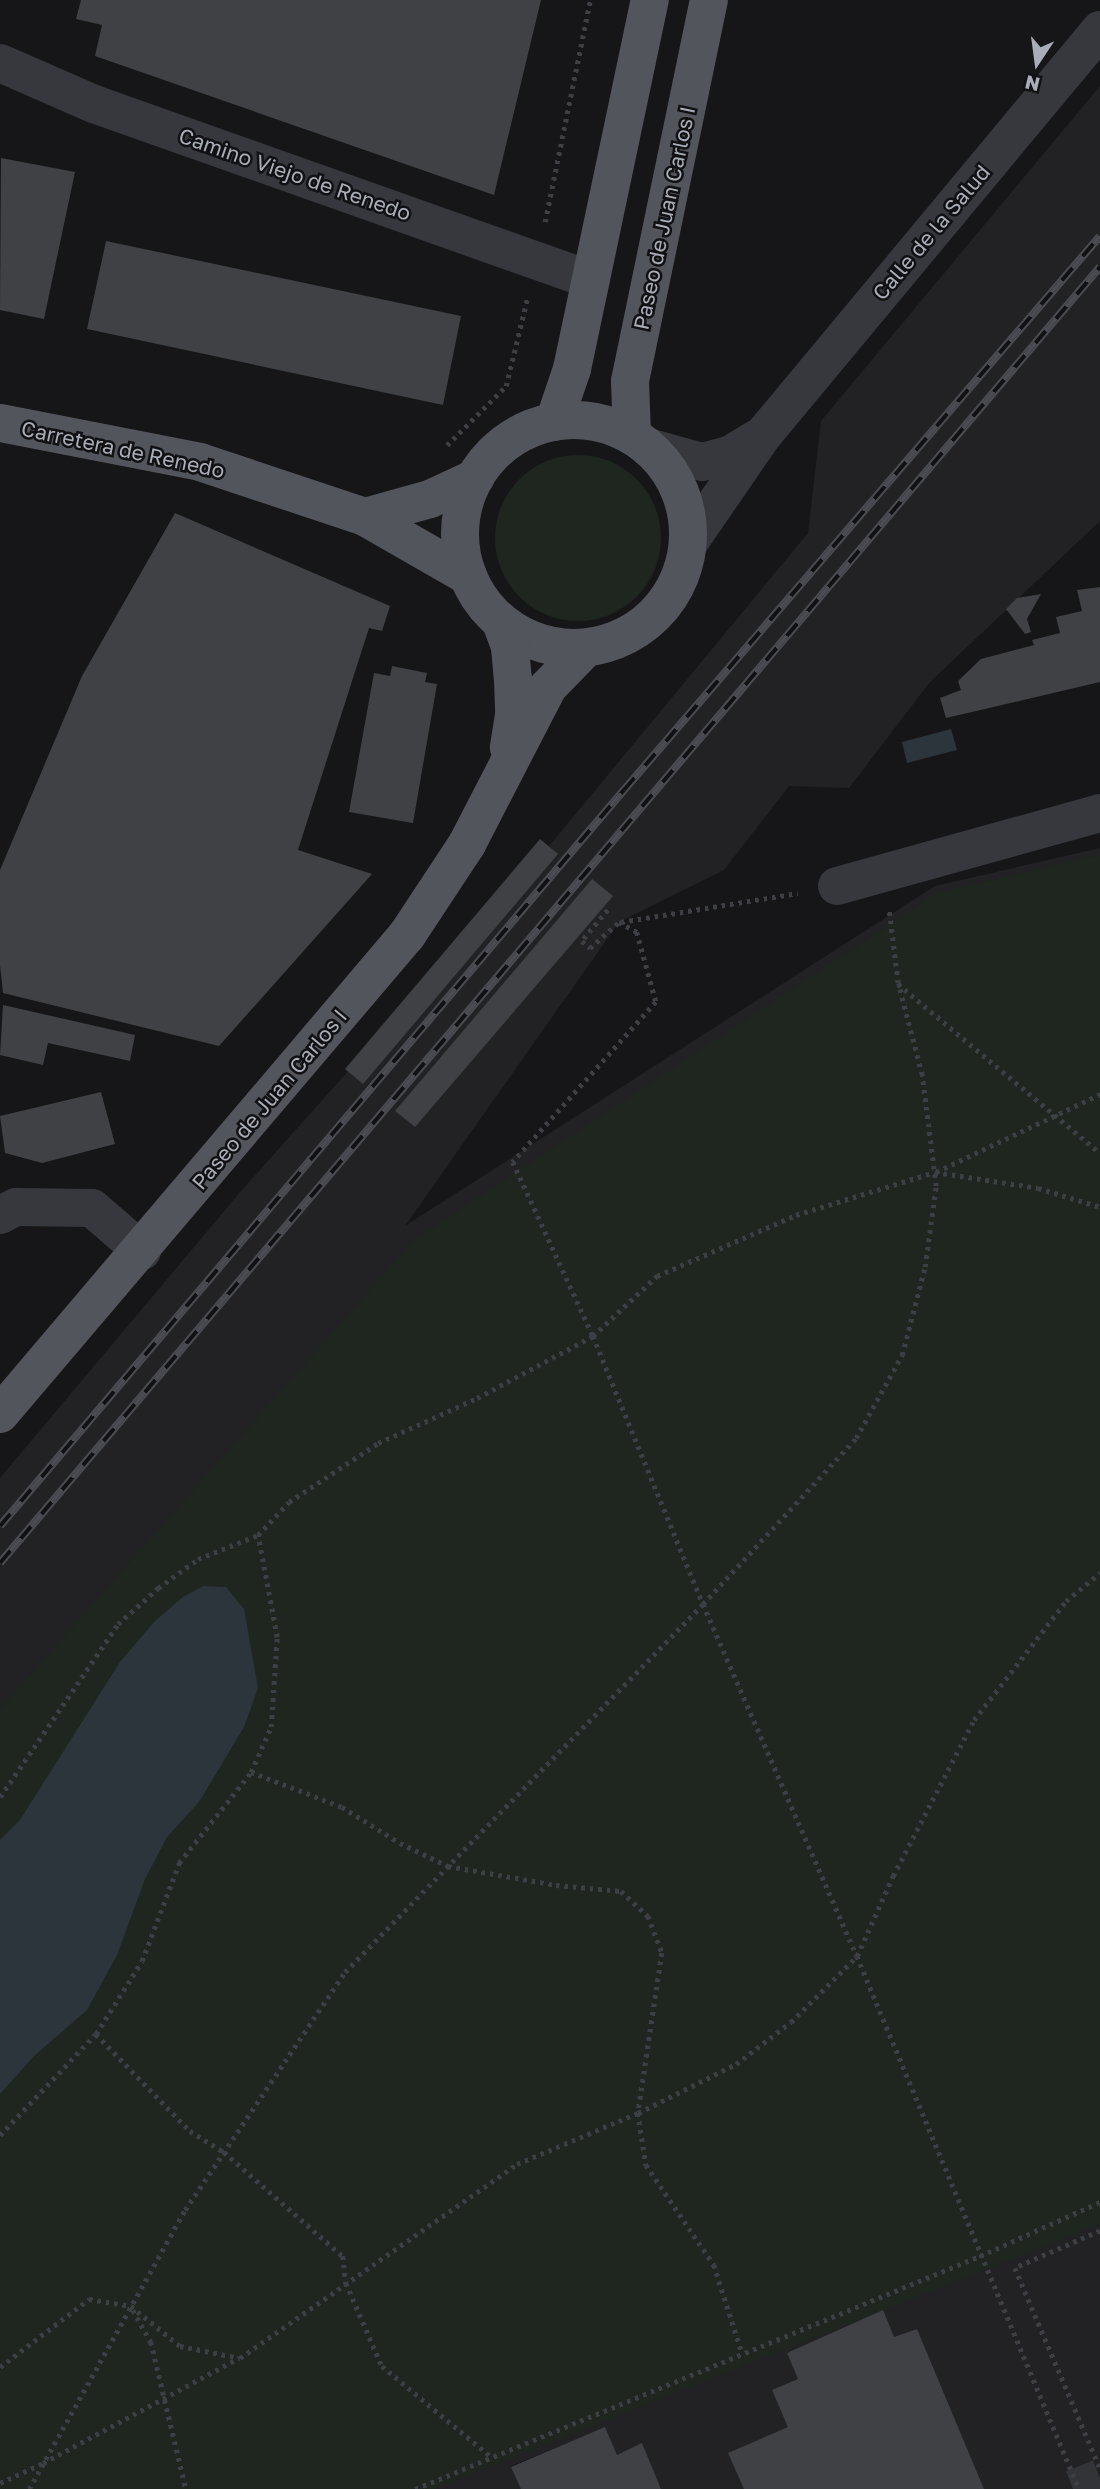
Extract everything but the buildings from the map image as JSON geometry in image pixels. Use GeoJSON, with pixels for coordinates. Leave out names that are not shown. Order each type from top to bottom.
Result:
{"type":"FeatureCollection","features":[{"type":"Feature","properties":{"kind":"main road"},"geometry":{"type":"LineString","coordinates":[[554,422],[572,369],[650,0]]}},
{"type":"Feature","properties":{"kind":"main road","name":"Paseo de Juan Carlos I"},"geometry":{"type":"LineString","coordinates":[[640,442],[630,382],[709,0]]}},
{"type":"Feature","properties":{"kind":"main road"},"geometry":{"type":"LineString","coordinates":[[554,422],[594,422],[640,442],[674,477],[683,499],[688,544],[676,587],[648,622],[608,643],[586,648],[568,648],[532,640],[501,622],[481,601],[468,576],[460,536],[461,516],[475,478],[490,457],[508,441],[530,429],[554,422]]}},
{"type":"Feature","properties":{"kind":"main road","name":"Carretera de Renedo"},"geometry":{"type":"LineString","coordinates":[[0,423],[200,462],[365,517],[468,576]]}},
{"type":"Feature","properties":{"kind":"main road"},"geometry":{"type":"LineString","coordinates":[[365,517],[430,499],[475,478]]}},
{"type":"Feature","properties":{"kind":"main road","name":"Paseo de Juan Carlos I"},"geometry":{"type":"LineString","coordinates":[[501,622],[510,647],[513,679],[513,715],[506,764]]}},
{"type":"Feature","properties":{"kind":"main road","name":"Paseo de Juan Carlos I"},"geometry":{"type":"LineString","coordinates":[[0,1414],[142,1251],[407,935],[467,844],[548,687],[586,648]]}},
{"type":"Feature","properties":{"kind":"street","name":"Calle de la Salud"},"geometry":{"type":"LineString","coordinates":[[688,544],[763,435],[1100,30]]}},
{"type":"Feature","properties":{"kind":"street","name":"Camino Viejo de Renedo"},"geometry":{"type":"LineString","coordinates":[[0,63],[94,104],[591,280]]}},
{"type":"Feature","properties":{"kind":"street","name":"Calle de la Salud"},"geometry":{"type":"LineString","coordinates":[[640,442],[702,462],[731,454],[763,435]]}},
{"type":"Feature","properties":{"kind":"street"},"geometry":{"type":"LineString","coordinates":[[837,886],[1100,813]]}},
{"type":"Feature","properties":{"kind":"street"},"geometry":{"type":"LineString","coordinates":[[0,1215],[16,1207],[92,1208],[142,1251]]}},
{"type":"Feature","properties":{"kind":"path"},"geometry":{"type":"LineString","coordinates":[[29,2489],[185,2210],[345,1972],[702,1604],[856,1437],[902,1355],[925,1267],[935,1172],[922,1075],[898,983],[884,872]]}},
{"type":"Feature","properties":{"kind":"path"},"geometry":{"type":"LineString","coordinates":[[608,909],[582,941],[590,948],[619,922],[837,886]]}},
{"type":"Feature","properties":{"kind":"path"},"geometry":{"type":"LineString","coordinates":[[619,922],[637,932],[656,1002],[513,1162],[593,1336],[702,1604],[857,1956],[1079,2489]]}},
{"type":"Feature","properties":{"kind":"path"},"geometry":{"type":"LineString","coordinates":[[898,983],[1100,1153]]}},
{"type":"Feature","properties":{"kind":"path"},"geometry":{"type":"LineString","coordinates":[[0,1797],[118,1623],[158,1588],[198,1559],[258,1535],[289,1502],[378,1443],[477,1398],[593,1336],[657,1276],[796,1215],[935,1172],[1100,1094]]}},
{"type":"Feature","properties":{"kind":"path"},"geometry":{"type":"LineString","coordinates":[[935,1172],[1038,1188],[1100,1207]]}},
{"type":"Feature","properties":{"kind":"path"},"geometry":{"type":"LineString","coordinates":[[0,2135],[96,2034],[142,1961],[179,1863],[251,1772],[271,1727],[277,1637],[258,1535]]}},
{"type":"Feature","properties":{"kind":"path"},"geometry":{"type":"LineString","coordinates":[[0,2483],[43,2463],[240,2358],[517,2164],[638,2113],[736,2064],[791,2022],[857,1956],[893,1876],[974,1720],[1066,1601],[1100,1573]]}},
{"type":"Feature","properties":{"kind":"path"},"geometry":{"type":"LineString","coordinates":[[251,1772],[342,1807],[400,1843],[448,1866],[556,1885],[621,1891],[648,1916],[662,1953],[638,2113],[646,2165],[714,2265],[742,2353]]}},
{"type":"Feature","properties":{"kind":"path"},"geometry":{"type":"LineString","coordinates":[[96,2034],[190,2131],[224,2152],[343,2256],[346,2283],[382,2366],[490,2456]]}},
{"type":"Feature","properties":{"kind":"path"},"geometry":{"type":"LineString","coordinates":[[415,2489],[980,2256],[1100,2202]]}},
{"type":"Feature","properties":{"kind":"path"},"geometry":{"type":"LineString","coordinates":[[1100,2231],[1015,2268],[1100,2468]]}},
{"type":"Feature","properties":{"kind":"path"},"geometry":{"type":"LineString","coordinates":[[0,2367],[89,2299],[131,2306],[180,2346],[240,2358]]}},
{"type":"Feature","properties":{"kind":"path"},"geometry":{"type":"LineString","coordinates":[[131,2306],[151,2342],[186,2489]]}},
{"type":"Feature","properties":{"kind":"shaded area"},"geometry":{"type":"Polygon","coordinates":[[[1100,86],[1100,521],[930,682],[849,788],[789,786],[724,870],[619,922],[405,1226],[935,886],[1100,848],[1100,2489],[984,2489],[917,2329],[894,2337],[787,2353],[798,2379],[815,2489],[661,2489],[642,2444],[617,2455],[605,2428],[511,2466],[521,2489],[0,2489],[0,1478],[241,1191],[545,851],[808,533],[821,421],[1100,86]]]}},
{"type":"Feature","properties":{"kind":"shaded area"},"geometry":{"type":"Polygon","coordinates":[[[578,455],[610,462],[624,469],[636,480],[647,492],[654,506],[661,538],[654,570],[647,584],[636,596],[624,607],[610,614],[578,621],[546,614],[532,607],[520,596],[509,584],[502,570],[495,538],[502,506],[509,492],[520,480],[532,469],[546,462],[578,455]]]}},
{"type":"Feature","properties":{"kind":"shaded area"},"geometry":{"type":"Polygon","coordinates":[[[951,729],[957,750],[907,763],[902,742],[951,729]]]}},
{"type":"Feature","properties":{"kind":"shaded area"},"geometry":{"type":"Polygon","coordinates":[[[1100,855],[1100,2224],[434,2489],[0,2489],[0,1709],[414,1240],[937,893],[1100,855]]]}},
{"type":"Feature","properties":{"kind":"shaded area"},"geometry":{"type":"Polygon","coordinates":[[[203,1586],[226,1587],[244,1609],[258,1688],[244,1727],[199,1802],[167,1837],[145,1879],[117,1955],[87,2010],[34,2056],[0,2094],[0,1840],[20,1820],[120,1662],[155,1621],[183,1597],[203,1586]]]}},
{"type":"Feature","properties":{"kind":"tunnel"},"geometry":{"type":"LineString","coordinates":[[1073,2489],[1100,2478]]}},
{"type":"Feature","properties":{"kind":"railway"},"geometry":{"type":"LineString","coordinates":[[0,1526],[624,790],[1100,236]]}},
{"type":"Feature","properties":{"kind":"railway"},"geometry":{"type":"LineString","coordinates":[[0,1563],[1100,267]]}}]}
